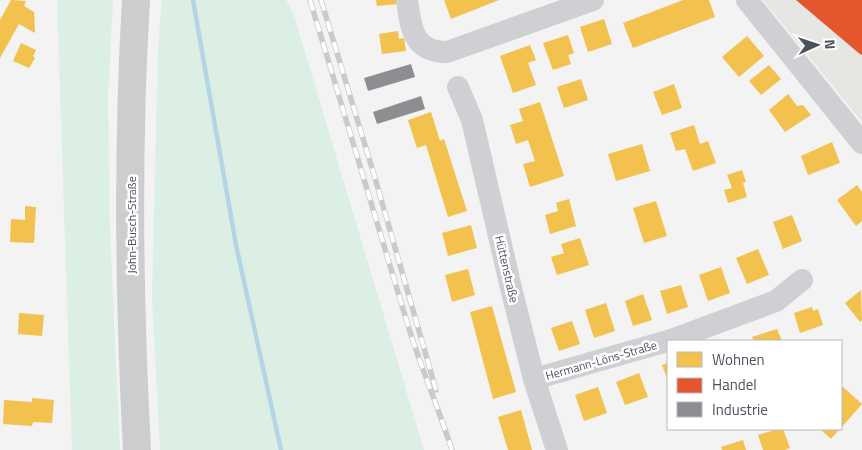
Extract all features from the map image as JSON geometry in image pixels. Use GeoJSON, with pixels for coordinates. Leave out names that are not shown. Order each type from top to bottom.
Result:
{"type":"FeatureCollection","features":[{"type":"Feature","properties":{"kind":"main road","name":"John-Busch-Straße"},"geometry":{"type":"LineString","coordinates":[[136,0],[130,182],[131,293],[137,450]]}},
{"type":"Feature","properties":{"kind":"street"},"geometry":{"type":"LineString","coordinates":[[407,0],[412,30],[420,42],[437,52],[447,52],[593,0]]}},
{"type":"Feature","properties":{"kind":"street"},"geometry":{"type":"LineString","coordinates":[[747,0],[862,142]]}},
{"type":"Feature","properties":{"kind":"street","name":"Hüttenstraße"},"geometry":{"type":"LineString","coordinates":[[458,87],[472,120],[534,379],[557,450]]}},
{"type":"Feature","properties":{"kind":"street","name":"Hermann-Löns-Straße"},"geometry":{"type":"LineString","coordinates":[[671,340],[768,305],[776,301],[802,280]]}},
{"type":"Feature","properties":{"kind":"street","name":"Hermann-Löns-Straße"},"geometry":{"type":"LineString","coordinates":[[534,379],[667,341]]}},
{"type":"Feature","properties":{"kind":"shaded area"},"geometry":{"type":"Polygon","coordinates":[[[763,0],[862,0],[862,122],[763,0]]]}},
{"type":"Feature","properties":{"kind":"green space"},"geometry":{"type":"Polygon","coordinates":[[[57,0],[113,0],[108,98],[110,231],[120,450],[72,450],[57,0]]]}},
{"type":"Feature","properties":{"kind":"green space"},"geometry":{"type":"Polygon","coordinates":[[[162,0],[286,0],[294,15],[424,450],[160,450],[152,297],[158,47],[162,0]]]}},
{"type":"Feature","properties":{"kind":"building: Wohnen"},"geometry":{"type":"Polygon","coordinates":[[[11,0],[26,1],[24,6],[34,12],[35,33],[19,24],[0,58],[0,20],[11,0]]]}},
{"type":"Feature","properties":{"kind":"building: Wohnen"},"geometry":{"type":"Polygon","coordinates":[[[376,0],[397,0],[398,4],[377,6],[376,0]]]}},
{"type":"Feature","properties":{"kind":"building: Wohnen"},"geometry":{"type":"Polygon","coordinates":[[[444,0],[499,0],[451,19],[444,0]]]}},
{"type":"Feature","properties":{"kind":"building: Wohnen"},"geometry":{"type":"Polygon","coordinates":[[[683,0],[709,0],[715,17],[633,48],[623,23],[683,0]]]}},
{"type":"Feature","properties":{"kind":"building: Wohnen"},"geometry":{"type":"Polygon","coordinates":[[[604,19],[612,44],[588,52],[580,27],[604,19]]]}},
{"type":"Feature","properties":{"kind":"building: Wohnen"},"geometry":{"type":"Polygon","coordinates":[[[398,31],[399,39],[404,38],[406,51],[382,54],[379,34],[398,31]]]}},
{"type":"Feature","properties":{"kind":"building: Wohnen"},"geometry":{"type":"Polygon","coordinates":[[[568,35],[574,53],[568,55],[571,64],[553,70],[543,43],[568,35]]]}},
{"type":"Feature","properties":{"kind":"building: Wohnen"},"geometry":{"type":"Polygon","coordinates":[[[747,36],[764,56],[739,77],[722,57],[747,36]]]}},
{"type":"Feature","properties":{"kind":"building: Wohnen"},"geometry":{"type":"Polygon","coordinates":[[[21,43],[36,50],[33,56],[35,58],[29,68],[13,61],[21,43]]]}},
{"type":"Feature","properties":{"kind":"building: Wohnen"},"geometry":{"type":"Polygon","coordinates":[[[530,45],[536,60],[528,63],[536,85],[513,93],[500,56],[530,45]]]}},
{"type":"Feature","properties":{"kind":"building: Wohnen"},"geometry":{"type":"Polygon","coordinates":[[[769,65],[781,79],[761,95],[749,81],[769,65]]]}},
{"type":"Feature","properties":{"kind":"building: Wohnen"},"geometry":{"type":"Polygon","coordinates":[[[581,79],[588,100],[564,108],[557,87],[581,79]]]}},
{"type":"Feature","properties":{"kind":"building: Wohnen"},"geometry":{"type":"Polygon","coordinates":[[[674,84],[682,108],[662,115],[653,92],[674,84]]]}},
{"type":"Feature","properties":{"kind":"building: Wohnen"},"geometry":{"type":"Polygon","coordinates":[[[788,94],[797,106],[803,105],[811,115],[785,132],[769,110],[788,94]]]}},
{"type":"Feature","properties":{"kind":"building: Wohnen"},"geometry":{"type":"Polygon","coordinates":[[[540,102],[564,176],[530,187],[523,164],[535,161],[528,140],[516,144],[510,125],[523,121],[519,109],[540,102]]]}},
{"type":"Feature","properties":{"kind":"building: Wohnen"},"geometry":{"type":"Polygon","coordinates":[[[431,112],[440,141],[444,139],[467,211],[448,217],[426,145],[417,148],[408,120],[431,112]]]}},
{"type":"Feature","properties":{"kind":"building: Wohnen"},"geometry":{"type":"Polygon","coordinates":[[[694,125],[700,144],[708,141],[716,163],[693,171],[685,149],[676,151],[670,133],[694,125]]]}},
{"type":"Feature","properties":{"kind":"building: Wohnen"},"geometry":{"type":"Polygon","coordinates":[[[832,142],[840,163],[808,175],[801,156],[832,142]]]}},
{"type":"Feature","properties":{"kind":"building: Wohnen"},"geometry":{"type":"Polygon","coordinates":[[[642,144],[650,171],[616,181],[608,154],[642,144]]]}},
{"type":"Feature","properties":{"kind":"building: Wohnen"},"geometry":{"type":"Polygon","coordinates":[[[742,170],[746,182],[743,183],[747,197],[728,203],[724,190],[732,188],[727,175],[742,170]]]}},
{"type":"Feature","properties":{"kind":"building: Wohnen"},"geometry":{"type":"Polygon","coordinates":[[[857,185],[862,192],[862,221],[856,226],[837,200],[857,185]]]}},
{"type":"Feature","properties":{"kind":"building: Wohnen"},"geometry":{"type":"Polygon","coordinates":[[[569,199],[576,226],[550,234],[545,215],[558,211],[556,203],[569,199]]]}},
{"type":"Feature","properties":{"kind":"building: Wohnen"},"geometry":{"type":"Polygon","coordinates":[[[656,201],[667,236],[644,243],[633,208],[656,201]]]}},
{"type":"Feature","properties":{"kind":"building: Wohnen"},"geometry":{"type":"Polygon","coordinates":[[[25,206],[36,207],[34,243],[10,242],[11,219],[25,220],[25,206]]]}},
{"type":"Feature","properties":{"kind":"building: Wohnen"},"geometry":{"type":"Polygon","coordinates":[[[792,215],[802,241],[783,249],[773,222],[792,215]]]}},
{"type":"Feature","properties":{"kind":"building: Wohnen"},"geometry":{"type":"Polygon","coordinates":[[[471,225],[477,248],[448,256],[442,233],[471,225]]]}},
{"type":"Feature","properties":{"kind":"building: Wohnen"},"geometry":{"type":"Polygon","coordinates":[[[580,238],[589,265],[557,275],[551,257],[564,253],[561,244],[580,238]]]}},
{"type":"Feature","properties":{"kind":"building: Wohnen"},"geometry":{"type":"Polygon","coordinates":[[[758,249],[769,275],[747,284],[736,258],[758,249]]]}},
{"type":"Feature","properties":{"kind":"building: Wohnen"},"geometry":{"type":"Polygon","coordinates":[[[721,267],[730,293],[708,301],[699,275],[721,267]]]}},
{"type":"Feature","properties":{"kind":"building: Wohnen"},"geometry":{"type":"Polygon","coordinates":[[[468,269],[475,295],[452,302],[445,275],[468,269]]]}},
{"type":"Feature","properties":{"kind":"building: Wohnen"},"geometry":{"type":"Polygon","coordinates":[[[681,285],[688,307],[667,314],[660,291],[681,285]]]}},
{"type":"Feature","properties":{"kind":"building: Wohnen"},"geometry":{"type":"Polygon","coordinates":[[[861,290],[862,320],[860,322],[845,303],[861,290]]]}},
{"type":"Feature","properties":{"kind":"building: Wohnen"},"geometry":{"type":"Polygon","coordinates":[[[643,294],[652,320],[633,326],[625,301],[643,294]]]}},
{"type":"Feature","properties":{"kind":"building: Wohnen"},"geometry":{"type":"Polygon","coordinates":[[[606,303],[615,331],[594,338],[585,310],[606,303]]]}},
{"type":"Feature","properties":{"kind":"building: Wohnen"},"geometry":{"type":"Polygon","coordinates":[[[492,306],[516,392],[493,399],[470,312],[492,306]]]}},
{"type":"Feature","properties":{"kind":"building: Wohnen"},"geometry":{"type":"Polygon","coordinates":[[[812,307],[813,311],[818,309],[823,325],[800,333],[794,313],[812,307]]]}},
{"type":"Feature","properties":{"kind":"building: Wohnen"},"geometry":{"type":"Polygon","coordinates":[[[19,313],[44,315],[42,336],[18,334],[19,313]]]}},
{"type":"Feature","properties":{"kind":"building: Wohnen"},"geometry":{"type":"Polygon","coordinates":[[[572,321],[580,344],[559,351],[551,328],[572,321]]]}},
{"type":"Feature","properties":{"kind":"building: Wohnen"},"geometry":{"type":"Polygon","coordinates":[[[777,329],[782,340],[754,340],[752,337],[777,329]]]}},
{"type":"Feature","properties":{"kind":"building: Wohnen"},"geometry":{"type":"Polygon","coordinates":[[[667,363],[667,378],[662,365],[667,363]]]}},
{"type":"Feature","properties":{"kind":"building: Wohnen"},"geometry":{"type":"Polygon","coordinates":[[[639,373],[648,397],[625,405],[616,382],[639,373]]]}},
{"type":"Feature","properties":{"kind":"building: Wohnen"},"geometry":{"type":"Polygon","coordinates":[[[842,386],[862,404],[842,427],[842,386]]]}},
{"type":"Feature","properties":{"kind":"building: Wohnen"},"geometry":{"type":"Polygon","coordinates":[[[598,387],[607,413],[584,421],[575,395],[598,387]]]}},
{"type":"Feature","properties":{"kind":"building: Wohnen"},"geometry":{"type":"Polygon","coordinates":[[[32,398],[54,400],[52,423],[33,422],[32,426],[3,424],[4,400],[32,402],[32,398]]]}},
{"type":"Feature","properties":{"kind":"building: Wohnen"},"geometry":{"type":"Polygon","coordinates":[[[521,410],[532,450],[508,450],[498,417],[521,410]]]}},
{"type":"Feature","properties":{"kind":"building: Wohnen"},"geometry":{"type":"Polygon","coordinates":[[[775,430],[783,430],[790,448],[785,450],[763,450],[758,435],[775,430]]]}},
{"type":"Feature","properties":{"kind":"building: Wohnen"},"geometry":{"type":"Polygon","coordinates":[[[821,430],[839,430],[831,439],[821,430]]]}},
{"type":"Feature","properties":{"kind":"building: Wohnen"},"geometry":{"type":"Polygon","coordinates":[[[743,440],[746,450],[722,450],[721,447],[743,440]]]}},
{"type":"Feature","properties":{"kind":"building: Handel"},"geometry":{"type":"Polygon","coordinates":[[[796,0],[862,0],[862,54],[861,55],[796,0]]]}},
{"type":"Feature","properties":{"kind":"building: Industrie"},"geometry":{"type":"Polygon","coordinates":[[[411,64],[415,77],[368,91],[364,78],[411,64]]]}},
{"type":"Feature","properties":{"kind":"building: Industrie"},"geometry":{"type":"Polygon","coordinates":[[[421,96],[425,109],[377,124],[373,112],[421,96]]]}},
{"type":"Feature","properties":{"kind":"waterway"},"geometry":{"type":"LineString","coordinates":[[193,0],[236,245],[281,450]]}},
{"type":"Feature","properties":{"kind":"railway"},"geometry":{"type":"LineString","coordinates":[[310,0],[410,332],[452,450]]}},
{"type":"Feature","properties":{"kind":"railway"},"geometry":{"type":"LineString","coordinates":[[321,0],[436,390]]}}]}
